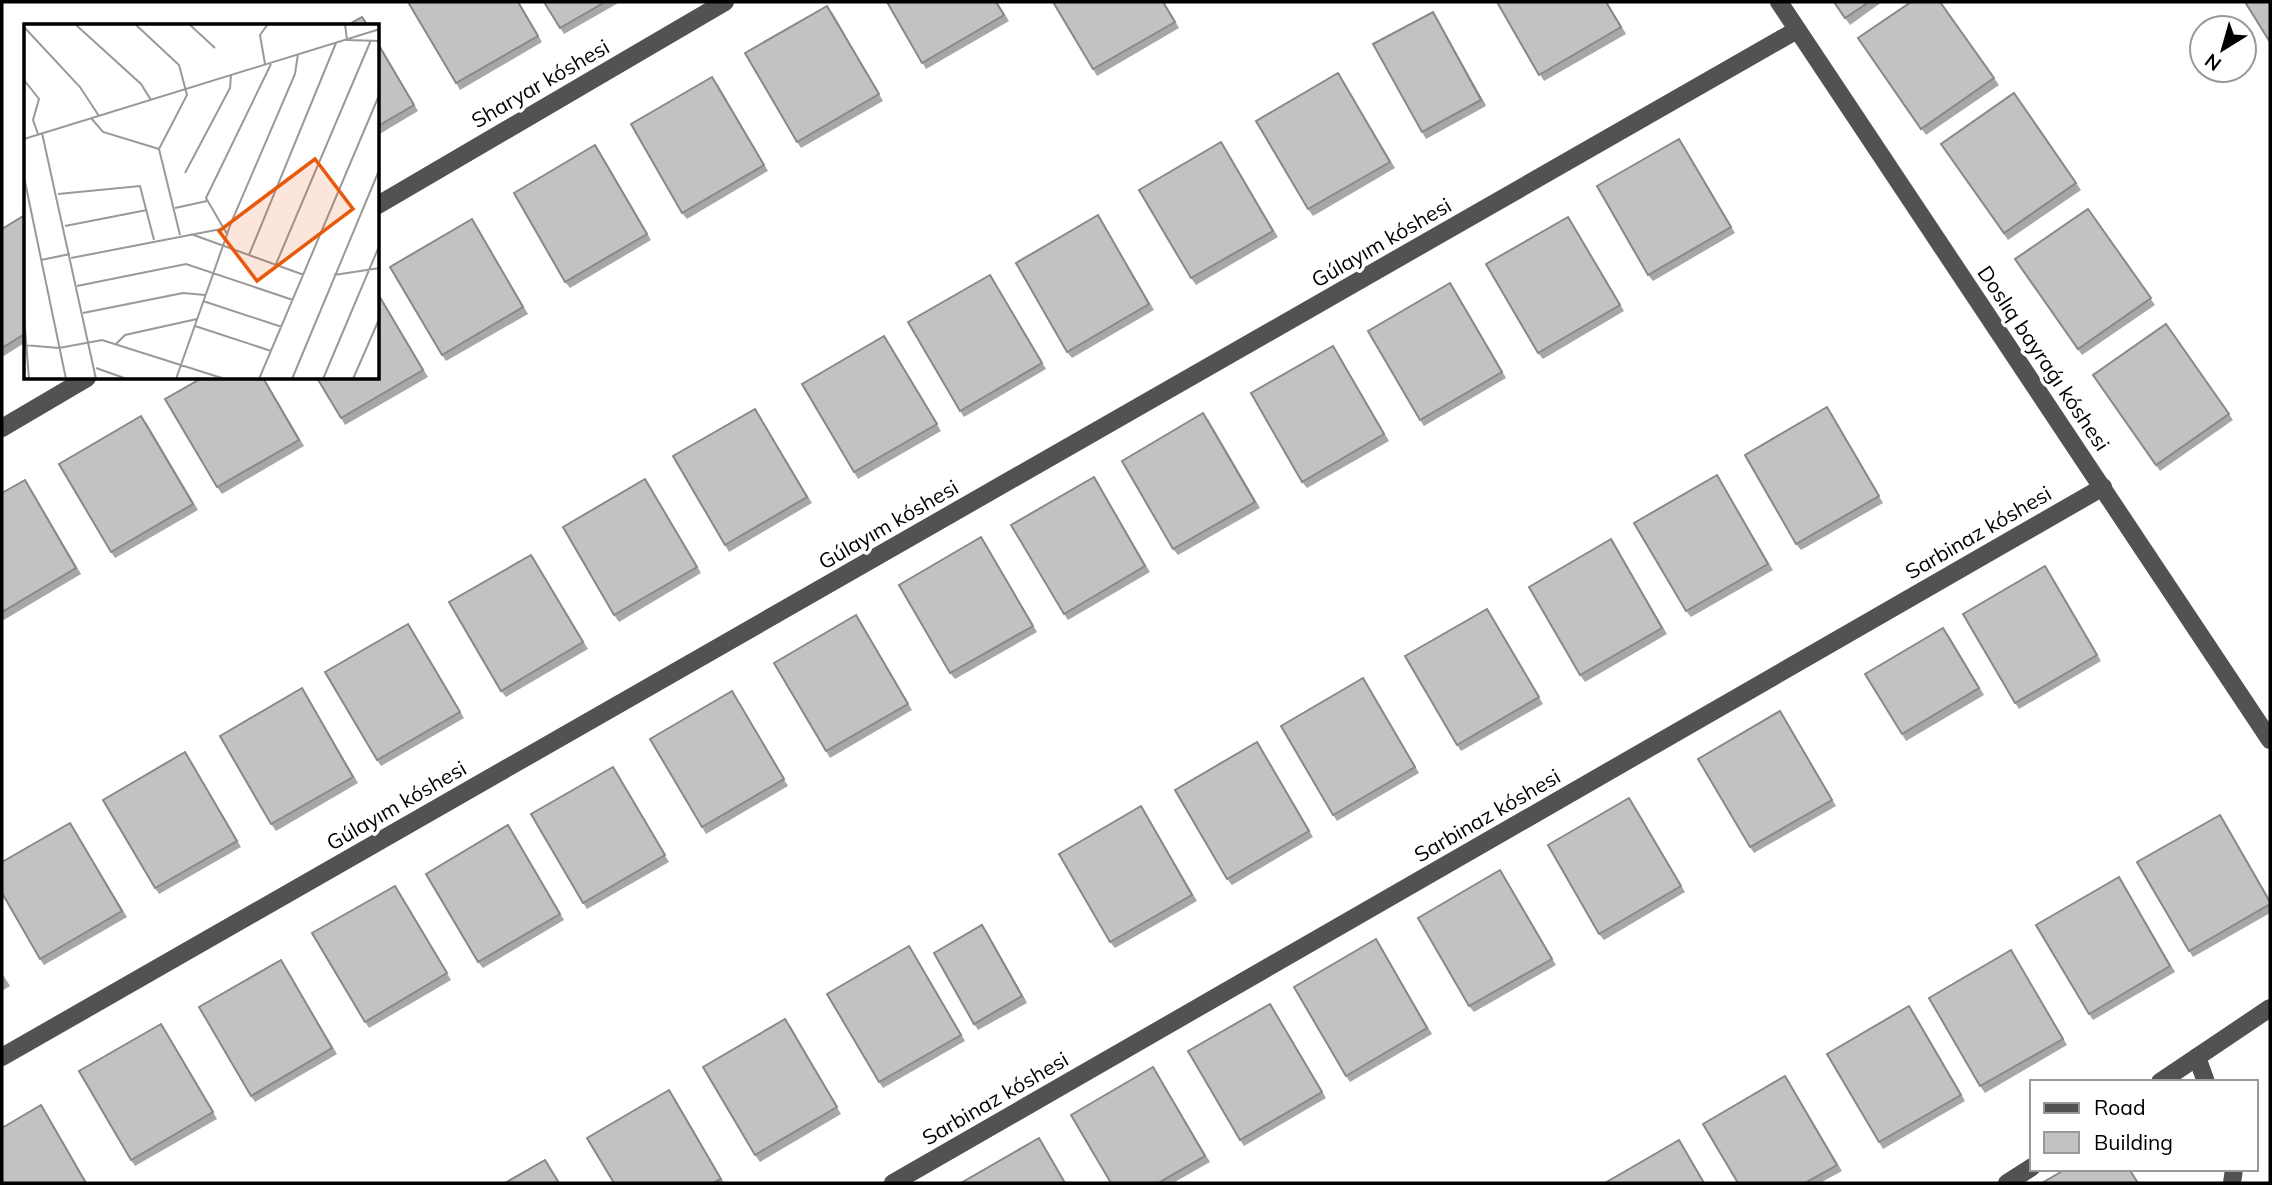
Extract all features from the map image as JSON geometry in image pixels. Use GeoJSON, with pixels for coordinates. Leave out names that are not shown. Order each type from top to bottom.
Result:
{"type":"FeatureCollection","features":[{"type":"Feature","properties":{"kind":"street","name":"Sharyar kóshesi"},"geometry":{"type":"LineString","coordinates":[[380,204],[725,2]]}},
{"type":"Feature","properties":{"kind":"street","name":"Doslıq bayraǵı kóshesi"},"geometry":{"type":"LineString","coordinates":[[1779,2],[2270,740]]}},
{"type":"Feature","properties":{"kind":"street","name":"Gúlayım kóshesi"},"geometry":{"type":"LineString","coordinates":[[2,1057],[1797,30]]}},
{"type":"Feature","properties":{"kind":"street"},"geometry":{"type":"LineString","coordinates":[[2,428],[84,380]]}},
{"type":"Feature","properties":{"kind":"street","name":"Sarbinaz kóshesi"},"geometry":{"type":"LineString","coordinates":[[893,1183],[2103,487]]}},
{"type":"Feature","properties":{"kind":"street"},"geometry":{"type":"LineString","coordinates":[[2163,1080],[2270,1008]]}},
{"type":"Feature","properties":{"kind":"street"},"geometry":{"type":"LineString","coordinates":[[2197,1056],[2205,1080]]}},
{"type":"Feature","properties":{"kind":"street"},"geometry":{"type":"LineString","coordinates":[[2007,1183],[2030,1168]]}},
{"type":"Feature","properties":{"kind":"building"},"geometry":{"type":"Polygon","coordinates":[[[408,2],[518,2],[538,36],[456,83],[408,2]]]}},
{"type":"Feature","properties":{"kind":"building"},"geometry":{"type":"Polygon","coordinates":[[[544,2],[605,2],[560,28],[544,2]]]}},
{"type":"Feature","properties":{"kind":"building"},"geometry":{"type":"Polygon","coordinates":[[[887,2],[996,2],[1004,15],[922,63],[887,2]]]}},
{"type":"Feature","properties":{"kind":"building"},"geometry":{"type":"Polygon","coordinates":[[[1053,2],[1163,2],[1175,22],[1093,69],[1053,2]]]}},
{"type":"Feature","properties":{"kind":"building"},"geometry":{"type":"Polygon","coordinates":[[[1497,2],[1606,2],[1621,27],[1539,75],[1497,2]]]}},
{"type":"Feature","properties":{"kind":"building"},"geometry":{"type":"Polygon","coordinates":[[[1834,2],[1869,2],[1845,18],[1834,2]]]}},
{"type":"Feature","properties":{"kind":"building"},"geometry":{"type":"Polygon","coordinates":[[[1911,2],[1940,2],[1994,78],[1921,129],[1858,38],[1911,2]]]}},
{"type":"Feature","properties":{"kind":"building"},"geometry":{"type":"Polygon","coordinates":[[[2245,2],[2270,2],[2270,42],[2258,23],[2258,14],[2252,14],[2245,2]]]}},
{"type":"Feature","properties":{"kind":"building"},"geometry":{"type":"Polygon","coordinates":[[[827,6],[879,94],[797,142],[745,53],[827,6]]]}},
{"type":"Feature","properties":{"kind":"building"},"geometry":{"type":"Polygon","coordinates":[[[1433,12],[1481,100],[1422,132],[1373,44],[1433,12]]]}},
{"type":"Feature","properties":{"kind":"building"},"geometry":{"type":"Polygon","coordinates":[[[362,17],[367,24],[350,24],[362,17]]]}},
{"type":"Feature","properties":{"kind":"building"},"geometry":{"type":"Polygon","coordinates":[[[380,47],[414,105],[380,125],[380,47]]]}},
{"type":"Feature","properties":{"kind":"building"},"geometry":{"type":"Polygon","coordinates":[[[1338,73],[1390,162],[1308,209],[1256,121],[1338,73]]]}},
{"type":"Feature","properties":{"kind":"building"},"geometry":{"type":"Polygon","coordinates":[[[712,77],[764,165],[682,213],[631,124],[712,77]]]}},
{"type":"Feature","properties":{"kind":"building"},"geometry":{"type":"Polygon","coordinates":[[[2014,93],[2076,183],[2004,233],[1941,144],[2014,93]]]}},
{"type":"Feature","properties":{"kind":"building"},"geometry":{"type":"Polygon","coordinates":[[[1679,139],[1731,227],[1648,275],[1597,186],[1679,139]]]}},
{"type":"Feature","properties":{"kind":"building"},"geometry":{"type":"Polygon","coordinates":[[[1221,142],[1273,231],[1191,278],[1139,190],[1221,142]]]}},
{"type":"Feature","properties":{"kind":"building"},"geometry":{"type":"Polygon","coordinates":[[[595,145],[647,234],[565,282],[514,193],[595,145]]]}},
{"type":"Feature","properties":{"kind":"building"},"geometry":{"type":"Polygon","coordinates":[[[2088,209],[2151,298],[2078,349],[2015,259],[2088,209]]]}},
{"type":"Feature","properties":{"kind":"building"},"geometry":{"type":"Polygon","coordinates":[[[1098,215],[1149,304],[1067,352],[1016,263],[1098,215]]]}},
{"type":"Feature","properties":{"kind":"building"},"geometry":{"type":"Polygon","coordinates":[[[24,216],[24,334],[2,348],[2,229],[24,216]]]}},
{"type":"Feature","properties":{"kind":"building"},"geometry":{"type":"Polygon","coordinates":[[[1568,217],[1620,305],[1538,353],[1486,264],[1568,217]]]}},
{"type":"Feature","properties":{"kind":"building"},"geometry":{"type":"Polygon","coordinates":[[[472,219],[523,307],[442,355],[390,267],[472,219]]]}},
{"type":"Feature","properties":{"kind":"building"},"geometry":{"type":"Polygon","coordinates":[[[990,275],[1042,363],[960,411],[908,322],[990,275]]]}},
{"type":"Feature","properties":{"kind":"building"},"geometry":{"type":"Polygon","coordinates":[[[1450,283],[1502,372],[1420,420],[1368,331],[1450,283]]]}},
{"type":"Feature","properties":{"kind":"building"},"geometry":{"type":"Polygon","coordinates":[[[380,297],[423,370],[341,418],[318,380],[380,380],[380,297]]]}},
{"type":"Feature","properties":{"kind":"building"},"geometry":{"type":"Polygon","coordinates":[[[2166,324],[2229,414],[2156,465],[2093,375],[2166,324]]]}},
{"type":"Feature","properties":{"kind":"building"},"geometry":{"type":"Polygon","coordinates":[[[884,336],[937,424],[854,472],[802,384],[884,336]]]}},
{"type":"Feature","properties":{"kind":"building"},"geometry":{"type":"Polygon","coordinates":[[[1333,346],[1384,434],[1302,482],[1251,393],[1333,346]]]}},
{"type":"Feature","properties":{"kind":"building"},"geometry":{"type":"Polygon","coordinates":[[[198,380],[264,380],[299,440],[217,487],[165,399],[198,380]]]}},
{"type":"Feature","properties":{"kind":"building"},"geometry":{"type":"Polygon","coordinates":[[[1827,407],[1879,496],[1796,544],[1745,455],[1827,407]]]}},
{"type":"Feature","properties":{"kind":"building"},"geometry":{"type":"Polygon","coordinates":[[[755,409],[807,497],[725,545],[673,456],[755,409]]]}},
{"type":"Feature","properties":{"kind":"building"},"geometry":{"type":"Polygon","coordinates":[[[1203,413],[1255,502],[1173,549],[1122,461],[1203,413]]]}},
{"type":"Feature","properties":{"kind":"building"},"geometry":{"type":"Polygon","coordinates":[[[141,416],[193,504],[111,552],[59,464],[141,416]]]}},
{"type":"Feature","properties":{"kind":"building"},"geometry":{"type":"Polygon","coordinates":[[[1717,475],[1768,564],[1686,611],[1634,523],[1717,475]]]}},
{"type":"Feature","properties":{"kind":"building"},"geometry":{"type":"Polygon","coordinates":[[[1094,477],[1145,566],[1064,614],[1011,525],[1094,477]]]}},
{"type":"Feature","properties":{"kind":"building"},"geometry":{"type":"Polygon","coordinates":[[[645,479],[697,567],[614,615],[563,527],[645,479]]]}},
{"type":"Feature","properties":{"kind":"building"},"geometry":{"type":"Polygon","coordinates":[[[25,480],[76,568],[2,612],[2,493],[25,480]]]}},
{"type":"Feature","properties":{"kind":"building"},"geometry":{"type":"Polygon","coordinates":[[[981,537],[1033,626],[950,673],[899,585],[981,537]]]}},
{"type":"Feature","properties":{"kind":"building"},"geometry":{"type":"Polygon","coordinates":[[[1611,539],[1662,628],[1580,675],[1529,587],[1611,539]]]}},
{"type":"Feature","properties":{"kind":"building"},"geometry":{"type":"Polygon","coordinates":[[[531,555],[583,642],[501,691],[449,602],[531,555]]]}},
{"type":"Feature","properties":{"kind":"building"},"geometry":{"type":"Polygon","coordinates":[[[2045,566],[2097,655],[2015,703],[1963,614],[2045,566]]]}},
{"type":"Feature","properties":{"kind":"building"},"geometry":{"type":"Polygon","coordinates":[[[1487,609],[1539,697],[1457,745],[1405,656],[1487,609]]]}},
{"type":"Feature","properties":{"kind":"building"},"geometry":{"type":"Polygon","coordinates":[[[856,615],[908,704],[826,751],[774,663],[856,615]]]}},
{"type":"Feature","properties":{"kind":"building"},"geometry":{"type":"Polygon","coordinates":[[[408,624],[460,712],[377,760],[325,672],[408,624]]]}},
{"type":"Feature","properties":{"kind":"building"},"geometry":{"type":"Polygon","coordinates":[[[1943,628],[1979,688],[1902,734],[1865,674],[1943,628]]]}},
{"type":"Feature","properties":{"kind":"building"},"geometry":{"type":"Polygon","coordinates":[[[1363,678],[1415,767],[1333,815],[1281,726],[1363,678]]]}},
{"type":"Feature","properties":{"kind":"building"},"geometry":{"type":"Polygon","coordinates":[[[302,688],[353,777],[271,824],[220,736],[302,688]]]}},
{"type":"Feature","properties":{"kind":"building"},"geometry":{"type":"Polygon","coordinates":[[[732,691],[784,779],[702,827],[650,739],[732,691]]]}},
{"type":"Feature","properties":{"kind":"building"},"geometry":{"type":"Polygon","coordinates":[[[1780,711],[1832,800],[1750,847],[1698,759],[1780,711]]]}},
{"type":"Feature","properties":{"kind":"building"},"geometry":{"type":"Polygon","coordinates":[[[1257,742],[1309,831],[1227,879],[1175,790],[1257,742]]]}},
{"type":"Feature","properties":{"kind":"building"},"geometry":{"type":"Polygon","coordinates":[[[185,752],[237,841],[155,888],[103,800],[185,752]]]}},
{"type":"Feature","properties":{"kind":"building"},"geometry":{"type":"Polygon","coordinates":[[[613,767],[665,855],[583,903],[531,814],[613,767]]]}},
{"type":"Feature","properties":{"kind":"building"},"geometry":{"type":"Polygon","coordinates":[[[1629,798],[1681,886],[1599,934],[1548,845],[1629,798]]]}},
{"type":"Feature","properties":{"kind":"building"},"geometry":{"type":"Polygon","coordinates":[[[1141,806],[1192,895],[1110,942],[1059,854],[1141,806]]]}},
{"type":"Feature","properties":{"kind":"building"},"geometry":{"type":"Polygon","coordinates":[[[2220,815],[2270,904],[2189,951],[2137,862],[2220,815]]]}},
{"type":"Feature","properties":{"kind":"building"},"geometry":{"type":"Polygon","coordinates":[[[70,823],[122,911],[40,959],[2,893],[2,862],[70,823]]]}},
{"type":"Feature","properties":{"kind":"building"},"geometry":{"type":"Polygon","coordinates":[[[508,825],[560,914],[478,962],[426,874],[508,825]]]}},
{"type":"Feature","properties":{"kind":"building"},"geometry":{"type":"Polygon","coordinates":[[[1500,870],[1552,959],[1469,1006],[1418,918],[1500,870]]]}},
{"type":"Feature","properties":{"kind":"building"},"geometry":{"type":"Polygon","coordinates":[[[2119,877],[2170,966],[2089,1014],[2036,925],[2119,877]]]}},
{"type":"Feature","properties":{"kind":"building"},"geometry":{"type":"Polygon","coordinates":[[[395,886],[447,973],[365,1022],[312,933],[395,886]]]}},
{"type":"Feature","properties":{"kind":"building"},"geometry":{"type":"Polygon","coordinates":[[[982,925],[1022,996],[974,1024],[934,953],[982,925]]]}},
{"type":"Feature","properties":{"kind":"building"},"geometry":{"type":"Polygon","coordinates":[[[1376,939],[1427,1028],[1346,1076],[1294,987],[1376,939]]]}},
{"type":"Feature","properties":{"kind":"building"},"geometry":{"type":"Polygon","coordinates":[[[909,946],[961,1035],[879,1082],[827,994],[909,946]]]}},
{"type":"Feature","properties":{"kind":"building"},"geometry":{"type":"Polygon","coordinates":[[[2011,950],[2063,1039],[1980,1086],[1929,998],[2011,950]]]}},
{"type":"Feature","properties":{"kind":"building"},"geometry":{"type":"Polygon","coordinates":[[[281,960],[332,1048],[251,1096],[199,1007],[281,960]]]}},
{"type":"Feature","properties":{"kind":"building"},"geometry":{"type":"Polygon","coordinates":[[[1270,1004],[1322,1092],[1240,1140],[1188,1051],[1270,1004]]]}},
{"type":"Feature","properties":{"kind":"building"},"geometry":{"type":"Polygon","coordinates":[[[1909,1006],[1961,1095],[1879,1142],[1827,1054],[1909,1006]]]}},
{"type":"Feature","properties":{"kind":"building"},"geometry":{"type":"Polygon","coordinates":[[[785,1019],[837,1107],[755,1155],[703,1067],[785,1019]]]}},
{"type":"Feature","properties":{"kind":"building"},"geometry":{"type":"Polygon","coordinates":[[[161,1024],[213,1112],[131,1160],[79,1071],[161,1024]]]}},
{"type":"Feature","properties":{"kind":"building"},"geometry":{"type":"Polygon","coordinates":[[[1153,1067],[1205,1156],[1158,1183],[1111,1183],[1071,1115],[1153,1067]]]}},
{"type":"Feature","properties":{"kind":"building"},"geometry":{"type":"Polygon","coordinates":[[[1785,1076],[1837,1165],[1805,1183],[1738,1183],[1703,1124],[1785,1076]]]}},
{"type":"Feature","properties":{"kind":"building"},"geometry":{"type":"Polygon","coordinates":[[[669,1090],[721,1179],[713,1183],[614,1183],[587,1138],[669,1090]]]}},
{"type":"Feature","properties":{"kind":"building"},"geometry":{"type":"Polygon","coordinates":[[[41,1105],[86,1183],[2,1183],[2,1128],[41,1105]]]}},
{"type":"Feature","properties":{"kind":"building"},"geometry":{"type":"Polygon","coordinates":[[[1039,1138],[1065,1183],[961,1183],[1039,1138]]]}},
{"type":"Feature","properties":{"kind":"building"},"geometry":{"type":"Polygon","coordinates":[[[1679,1140],[1704,1183],[1605,1183],[1679,1140]]]}},
{"type":"Feature","properties":{"kind":"building"},"geometry":{"type":"Polygon","coordinates":[[[545,1160],[559,1183],[505,1183],[545,1160]]]}},
{"type":"Feature","properties":{"kind":"building"},"geometry":{"type":"Polygon","coordinates":[[[2063,1171],[2130,1171],[2138,1183],[2042,1183],[2063,1171]]]}}]}
